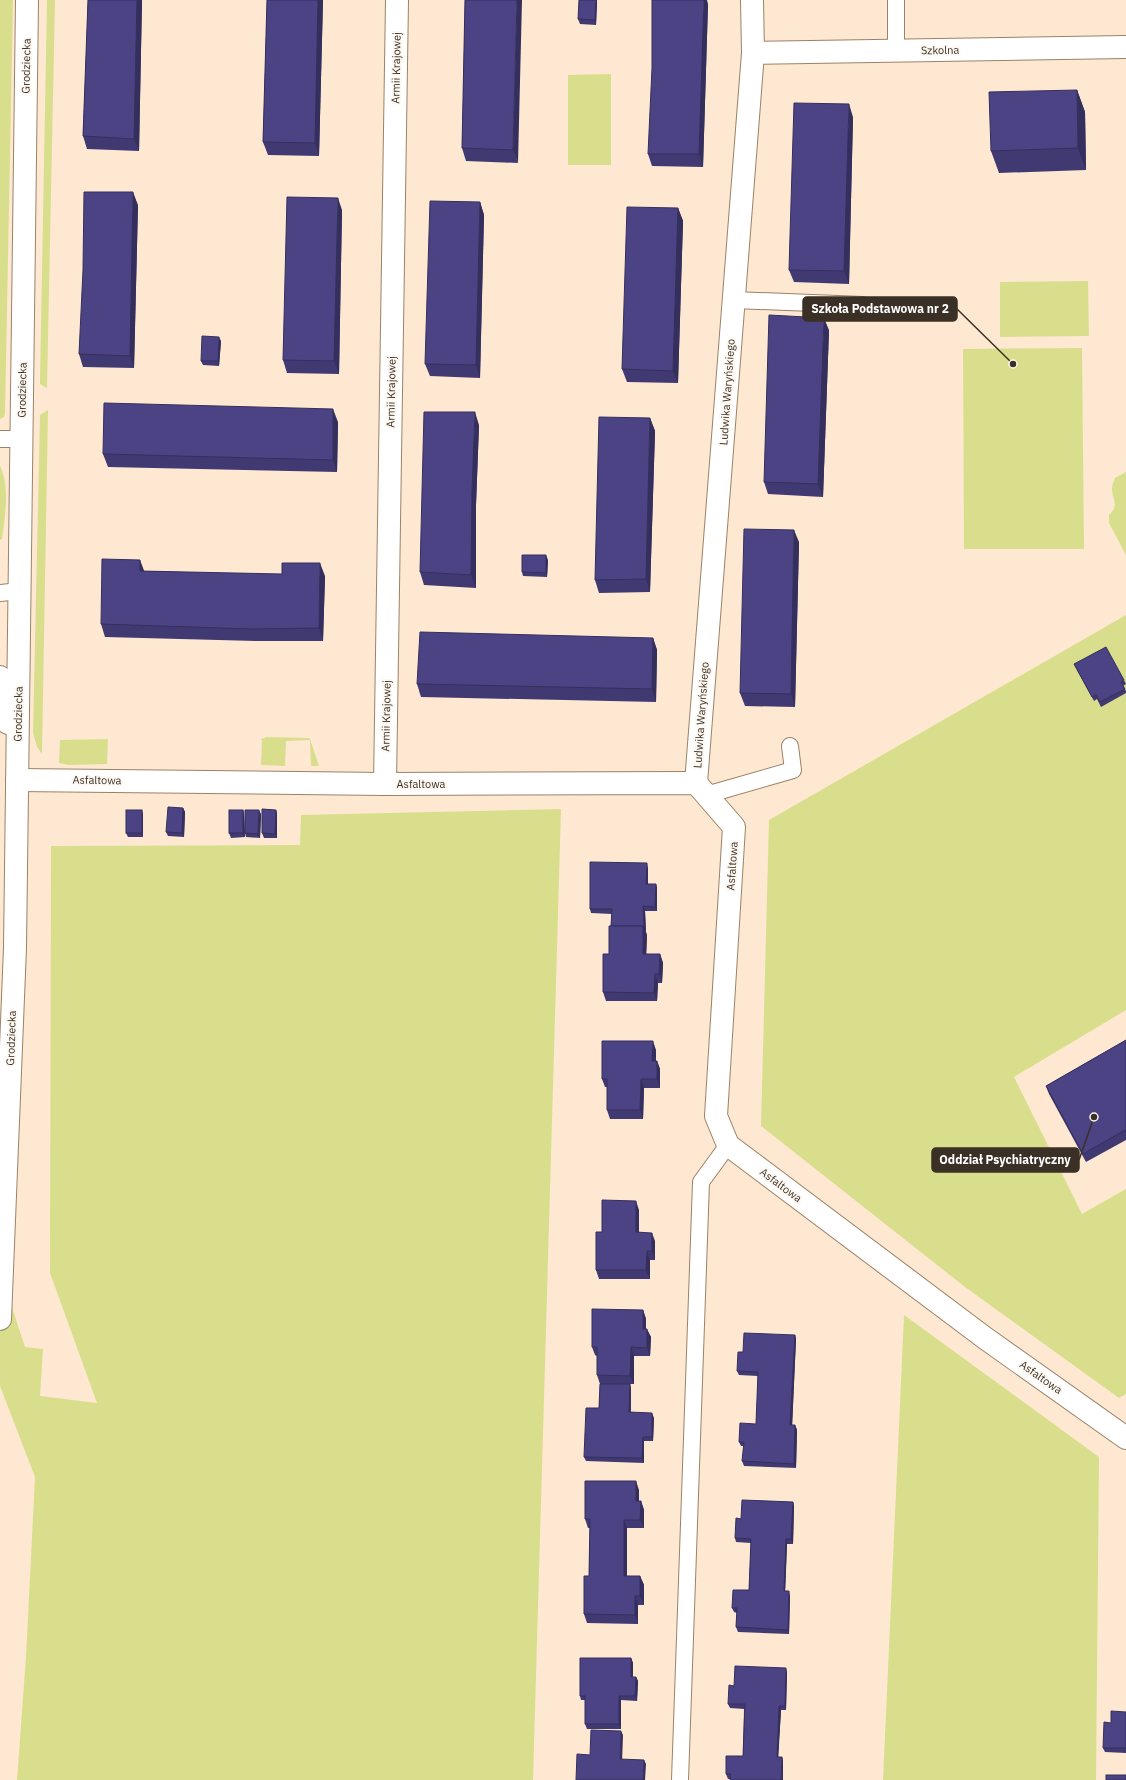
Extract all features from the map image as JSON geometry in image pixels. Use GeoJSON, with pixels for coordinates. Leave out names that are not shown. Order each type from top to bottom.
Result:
{"type":"FeatureCollection","features":[{"type":"Feature","properties":{"kind":"street","name":"Grodziecka"},"geometry":{"type":"LineString","coordinates":[[0,1319],[15,948],[17,780],[10,592],[21,439],[27,0]]}},
{"type":"Feature","properties":{"kind":"street","name":"Armii Krajowej"},"geometry":{"type":"LineString","coordinates":[[385,784],[397,0]]}},
{"type":"Feature","properties":{"kind":"street","name":"Ludwika Waryńskiego"},"geometry":{"type":"LineString","coordinates":[[701,789],[734,300],[753,53],[752,0]]}},
{"type":"Feature","properties":{"kind":"street","name":"Szkolna"},"geometry":{"type":"LineString","coordinates":[[753,53],[1126,47]]}},
{"type":"Feature","properties":{"kind":"street","name":"Grodziecka"},"geometry":{"type":"LineString","coordinates":[[0,677],[17,780]]}},
{"type":"Feature","properties":{"kind":"street","name":"Asfaltowa"},"geometry":{"type":"LineString","coordinates":[[17,780],[701,789],[734,827],[716,1116],[728,1145],[985,1338],[1124,1432]]}},
{"type":"Feature","properties":{"kind":"lane"},"geometry":{"type":"LineString","coordinates":[[896,0],[896,51]]}},
{"type":"Feature","properties":{"kind":"lane"},"geometry":{"type":"LineString","coordinates":[[734,300],[863,305]]}},
{"type":"Feature","properties":{"kind":"lane"},"geometry":{"type":"LineString","coordinates":[[0,439],[21,439]]}},
{"type":"Feature","properties":{"kind":"lane"},"geometry":{"type":"LineString","coordinates":[[701,789],[793,770],[790,746]]}},
{"type":"Feature","properties":{"kind":"lane"},"geometry":{"type":"LineString","coordinates":[[680,1780],[701,1182],[728,1145]]}},
{"type":"Feature","properties":{"kind":"green space"},"geometry":{"type":"Polygon","coordinates":[[[0,0],[13,0],[5,413],[4,417],[0,419],[0,0]]]}},
{"type":"Feature","properties":{"kind":"green space"},"geometry":{"type":"Polygon","coordinates":[[[47,0],[55,0],[47,388],[40,384],[40,380],[47,0]]]}},
{"type":"Feature","properties":{"kind":"green space"},"geometry":{"type":"Polygon","coordinates":[[[611,74],[611,165],[568,165],[568,75],[611,74]]]}},
{"type":"Feature","properties":{"kind":"green space"},"geometry":{"type":"Polygon","coordinates":[[[1088,281],[1089,336],[1000,337],[1000,282],[1088,281]]]}},
{"type":"Feature","properties":{"kind":"green space"},"geometry":{"type":"Polygon","coordinates":[[[1082,348],[1084,549],[964,549],[963,349],[1082,348]]]}},
{"type":"Feature","properties":{"kind":"green space"},"geometry":{"type":"Polygon","coordinates":[[[48,410],[42,754],[37,747],[33,733],[40,415],[48,410]]]}},
{"type":"Feature","properties":{"kind":"green space"},"geometry":{"type":"Polygon","coordinates":[[[0,466],[5,482],[6,502],[2,539],[0,540],[0,466]]]}},
{"type":"Feature","properties":{"kind":"green space"},"geometry":{"type":"Polygon","coordinates":[[[1126,472],[1126,555],[1109,523],[1109,515],[1115,505],[1112,488],[1115,478],[1126,472]]]}},
{"type":"Feature","properties":{"kind":"green space"},"geometry":{"type":"Polygon","coordinates":[[[1126,615],[1126,1010],[1014,1077],[1082,1214],[1126,1189],[1126,1394],[1119,1398],[965,1287],[761,1126],[769,820],[1126,615]]]}},
{"type":"Feature","properties":{"kind":"green space"},"geometry":{"type":"Polygon","coordinates":[[[266,737],[309,738],[310,739],[319,766],[311,766],[310,740],[286,741],[285,766],[261,765],[262,740],[260,740],[266,737]]]}},
{"type":"Feature","properties":{"kind":"green space"},"geometry":{"type":"Polygon","coordinates":[[[108,739],[107,764],[69,765],[59,763],[60,740],[108,739]]]}},
{"type":"Feature","properties":{"kind":"green space"},"geometry":{"type":"Polygon","coordinates":[[[561,809],[533,1780],[17,1780],[26,1657],[35,1477],[0,1386],[0,1271],[25,1347],[43,1349],[40,1396],[97,1403],[50,1273],[51,846],[300,845],[301,815],[561,809]]]}},
{"type":"Feature","properties":{"kind":"green space"},"geometry":{"type":"Polygon","coordinates":[[[904,1315],[1099,1457],[1096,1780],[883,1780],[904,1315]]]}},
{"type":"Feature","properties":{"kind":"building"},"geometry":{"type":"Polygon","coordinates":[[[88,0],[137,0],[134,139],[83,136],[88,0]]]}},
{"type":"Feature","properties":{"kind":"building"},"geometry":{"type":"Polygon","coordinates":[[[267,0],[318,0],[315,143],[263,142],[267,0]]]}},
{"type":"Feature","properties":{"kind":"building"},"geometry":{"type":"Polygon","coordinates":[[[465,0],[517,0],[513,150],[462,148],[465,0]]]}},
{"type":"Feature","properties":{"kind":"building"},"geometry":{"type":"Polygon","coordinates":[[[579,0],[596,0],[595,20],[578,19],[579,0]]]}},
{"type":"Feature","properties":{"kind":"building"},"geometry":{"type":"Polygon","coordinates":[[[652,0],[704,0],[699,154],[648,154],[652,68],[652,0]]]}},
{"type":"Feature","properties":{"kind":"building"},"geometry":{"type":"Polygon","coordinates":[[[1077,90],[1078,148],[991,151],[989,92],[1077,90]]]}},
{"type":"Feature","properties":{"kind":"building"},"geometry":{"type":"Polygon","coordinates":[[[794,103],[849,104],[844,271],[789,270],[794,103]]]}},
{"type":"Feature","properties":{"kind":"building"},"geometry":{"type":"Polygon","coordinates":[[[84,192],[133,192],[130,356],[79,354],[83,270],[84,192]]]}},
{"type":"Feature","properties":{"kind":"building"},"geometry":{"type":"Polygon","coordinates":[[[287,197],[338,198],[334,361],[283,360],[287,197]]]}},
{"type":"Feature","properties":{"kind":"building"},"geometry":{"type":"Polygon","coordinates":[[[430,201],[480,202],[476,365],[425,364],[430,201]]]}},
{"type":"Feature","properties":{"kind":"building"},"geometry":{"type":"Polygon","coordinates":[[[627,207],[678,208],[673,371],[622,369],[627,207]]]}},
{"type":"Feature","properties":{"kind":"building"},"geometry":{"type":"Polygon","coordinates":[[[769,315],[824,318],[818,484],[764,482],[769,315]]]}},
{"type":"Feature","properties":{"kind":"building"},"geometry":{"type":"Polygon","coordinates":[[[202,336],[219,337],[218,361],[201,361],[202,336]]]}},
{"type":"Feature","properties":{"kind":"building"},"geometry":{"type":"Polygon","coordinates":[[[104,403],[333,409],[333,460],[103,454],[104,403]]]}},
{"type":"Feature","properties":{"kind":"building"},"geometry":{"type":"Polygon","coordinates":[[[424,412],[475,412],[471,575],[420,572],[424,412]]]}},
{"type":"Feature","properties":{"kind":"building"},"geometry":{"type":"Polygon","coordinates":[[[599,417],[650,418],[646,579],[595,580],[599,417]]]}},
{"type":"Feature","properties":{"kind":"building"},"geometry":{"type":"Polygon","coordinates":[[[744,529],[794,530],[791,694],[740,693],[744,529]]]}},
{"type":"Feature","properties":{"kind":"building"},"geometry":{"type":"Polygon","coordinates":[[[522,555],[546,555],[546,573],[522,572],[522,555]]]}},
{"type":"Feature","properties":{"kind":"building"},"geometry":{"type":"Polygon","coordinates":[[[102,559],[140,560],[140,571],[282,574],[282,563],[320,563],[319,628],[251,629],[101,624],[102,559]]]}},
{"type":"Feature","properties":{"kind":"building"},"geometry":{"type":"Polygon","coordinates":[[[420,632],[653,638],[652,689],[417,684],[420,632]]]}},
{"type":"Feature","properties":{"kind":"building"},"geometry":{"type":"Polygon","coordinates":[[[1106,647],[1124,680],[1121,682],[1125,689],[1100,702],[1096,695],[1092,697],[1074,664],[1106,647]]]}},
{"type":"Feature","properties":{"kind":"building"},"geometry":{"type":"Polygon","coordinates":[[[168,807],[183,808],[182,833],[166,832],[168,807]]]}},
{"type":"Feature","properties":{"kind":"building"},"geometry":{"type":"Polygon","coordinates":[[[262,809],[276,810],[275,834],[262,833],[262,809]]]}},
{"type":"Feature","properties":{"kind":"building"},"geometry":{"type":"Polygon","coordinates":[[[126,810],[142,810],[142,833],[126,833],[126,810]]]}},
{"type":"Feature","properties":{"kind":"building"},"geometry":{"type":"Polygon","coordinates":[[[229,810],[243,810],[243,833],[229,833],[229,810]]]}},
{"type":"Feature","properties":{"kind":"building"},"geometry":{"type":"Polygon","coordinates":[[[245,810],[259,810],[258,834],[245,833],[245,810]]]}},
{"type":"Feature","properties":{"kind":"building"},"geometry":{"type":"Polygon","coordinates":[[[590,862],[647,863],[646,884],[656,884],[655,907],[643,906],[644,928],[643,926],[611,926],[612,909],[590,909],[590,862]]]}},
{"type":"Feature","properties":{"kind":"building"},"geometry":{"type":"Polygon","coordinates":[[[609,926],[643,926],[643,954],[660,954],[659,974],[655,974],[654,993],[603,992],[603,954],[609,954],[609,926]]]}},
{"type":"Feature","properties":{"kind":"building"},"geometry":{"type":"Polygon","coordinates":[[[1126,1040],[1126,1132],[1125,1130],[1083,1154],[1046,1086],[1126,1040]]]}},
{"type":"Feature","properties":{"kind":"building"},"geometry":{"type":"Polygon","coordinates":[[[602,1041],[653,1041],[652,1061],[657,1061],[657,1079],[641,1079],[640,1110],[607,1110],[607,1079],[602,1079],[602,1041]]]}},
{"type":"Feature","properties":{"kind":"building"},"geometry":{"type":"Polygon","coordinates":[[[602,1200],[636,1201],[636,1232],[652,1233],[652,1251],[647,1251],[646,1270],[596,1270],[596,1232],[602,1232],[602,1200]]]}},
{"type":"Feature","properties":{"kind":"building"},"geometry":{"type":"Polygon","coordinates":[[[592,1309],[643,1310],[643,1329],[647,1329],[647,1348],[631,1347],[630,1376],[597,1375],[597,1347],[592,1347],[592,1309]]]}},
{"type":"Feature","properties":{"kind":"building"},"geometry":{"type":"Polygon","coordinates":[[[744,1333],[795,1335],[790,1425],[795,1425],[794,1464],[742,1461],[744,1442],[739,1442],[740,1423],[756,1424],[758,1372],[737,1371],[738,1352],[743,1352],[744,1333]]]}},
{"type":"Feature","properties":{"kind":"building"},"geometry":{"type":"Polygon","coordinates":[[[600,1384],[630,1384],[629,1412],[652,1413],[652,1437],[643,1437],[642,1458],[584,1457],[586,1408],[599,1408],[600,1384]]]}},
{"type":"Feature","properties":{"kind":"building"},"geometry":{"type":"Polygon","coordinates":[[[585,1481],[636,1481],[636,1501],[641,1501],[640,1520],[624,1520],[624,1576],[640,1576],[640,1596],[635,1596],[635,1615],[584,1614],[584,1576],[589,1576],[590,1519],[585,1519],[585,1481]]]}},
{"type":"Feature","properties":{"kind":"building"},"geometry":{"type":"Polygon","coordinates":[[[742,1500],[793,1502],[791,1539],[786,1539],[784,1591],[789,1591],[788,1630],[736,1627],[737,1608],[732,1608],[733,1590],[749,1590],[751,1539],[735,1538],[736,1518],[741,1519],[742,1500]]]}},
{"type":"Feature","properties":{"kind":"building"},"geometry":{"type":"Polygon","coordinates":[[[580,1658],[631,1658],[631,1677],[636,1677],[635,1696],[619,1696],[619,1724],[585,1724],[585,1696],[580,1696],[580,1658]]]}},
{"type":"Feature","properties":{"kind":"building"},"geometry":{"type":"Polygon","coordinates":[[[735,1666],[786,1668],[785,1706],[779,1706],[777,1757],[782,1757],[781,1780],[730,1780],[731,1774],[726,1774],[726,1756],[743,1756],[745,1704],[728,1704],[729,1685],[734,1686],[735,1666]]]}},
{"type":"Feature","properties":{"kind":"building"},"geometry":{"type":"Polygon","coordinates":[[[1111,1711],[1126,1712],[1126,1748],[1103,1748],[1104,1722],[1111,1723],[1111,1711]]]}},
{"type":"Feature","properties":{"kind":"building"},"geometry":{"type":"Polygon","coordinates":[[[591,1730],[621,1731],[620,1759],[644,1760],[643,1780],[576,1780],[577,1754],[590,1755],[591,1730]]]}},
{"type":"Feature","properties":{"kind":"building"},"geometry":{"type":"Polygon","coordinates":[[[1106,1775],[1126,1775],[1126,1780],[1106,1780],[1106,1775]]]}},
{"type":"Feature","properties":{"kind":"place","name":"Szkoła Podstawowa nr 2"},"geometry":{"type":"Point","coordinates":[1013,364]}},
{"type":"Feature","properties":{"kind":"place","name":"Oddział Psychiatryczny"},"geometry":{"type":"Point","coordinates":[1094,1117]}}]}
